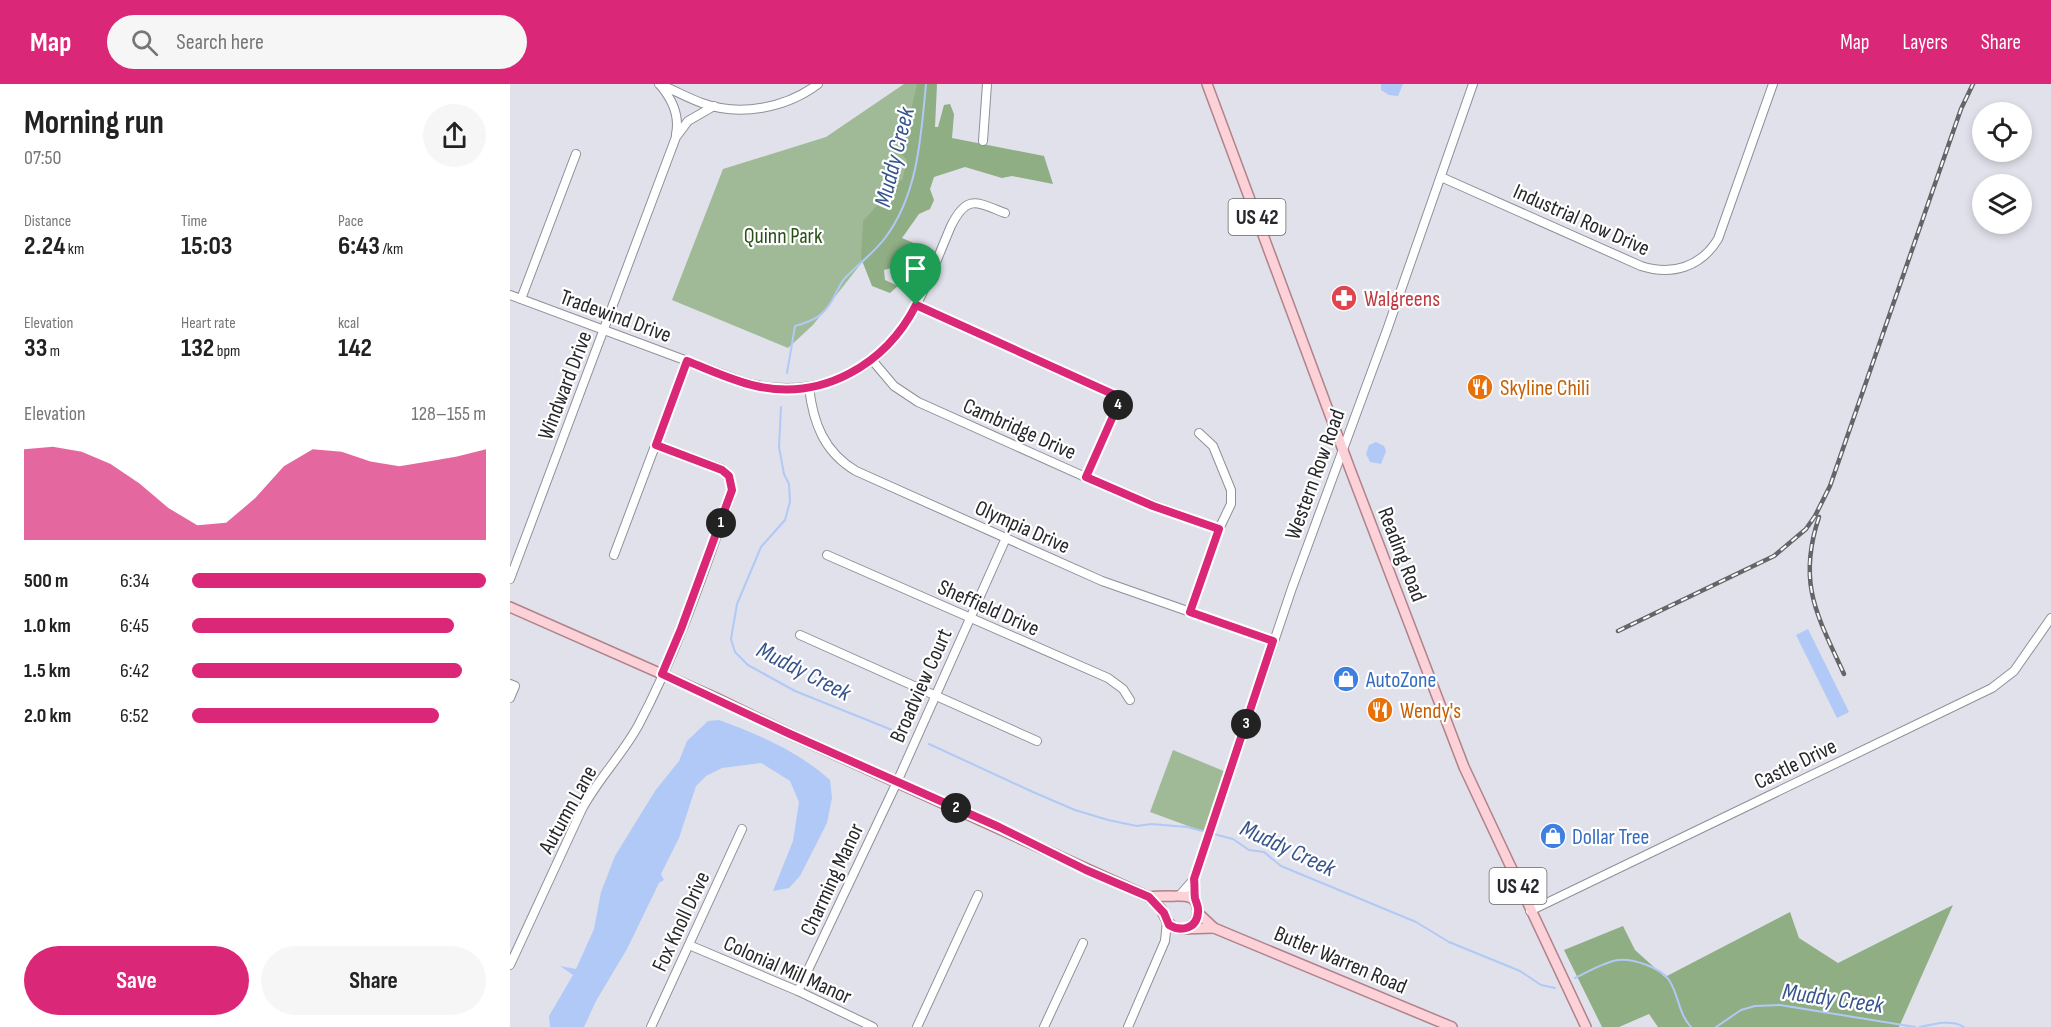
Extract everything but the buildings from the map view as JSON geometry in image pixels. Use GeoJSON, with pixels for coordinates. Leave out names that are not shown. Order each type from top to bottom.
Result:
{"type":"FeatureCollection","features":[{"type":"Feature","properties":{"kind":"main road","name":"Reading Road"},"geometry":{"type":"LineString","coordinates":[[1208,84],[1342,447],[1464,767],[1586,1027]]}},
{"type":"Feature","properties":{"kind":"main road","name":"Butler Warren Road"},"geometry":{"type":"LineString","coordinates":[[510,606],[1149,897],[1188,896],[1195,901]]}},
{"type":"Feature","properties":{"kind":"main road"},"geometry":{"type":"LineString","coordinates":[[1166,917],[1166,906],[1177,896]]}},
{"type":"Feature","properties":{"kind":"main road","name":"Butler Warren Road"},"geometry":{"type":"LineString","coordinates":[[1149,897],[1173,927],[1214,928]]}},
{"type":"Feature","properties":{"kind":"main road"},"geometry":{"type":"LineString","coordinates":[[1185,928],[1196,921],[1198,913],[1195,901]]}},
{"type":"Feature","properties":{"kind":"main road","name":"Butler Warren Road"},"geometry":{"type":"LineString","coordinates":[[1198,913],[1214,928],[1452,1027]]}},
{"type":"Feature","properties":{"kind":"street"},"geometry":{"type":"LineString","coordinates":[[659,84],[714,106],[745,109],[768,106],[800,95],[818,84]]}},
{"type":"Feature","properties":{"kind":"street","name":"Windward Drive"},"geometry":{"type":"LineString","coordinates":[[510,579],[676,136],[675,111],[667,93],[659,84]]}},
{"type":"Feature","properties":{"kind":"street"},"geometry":{"type":"LineString","coordinates":[[983,141],[987,84]]}},
{"type":"Feature","properties":{"kind":"street","name":"Western Row Road"},"geometry":{"type":"LineString","coordinates":[[1195,901],[1194,879],[1273,641],[1473,84]]}},
{"type":"Feature","properties":{"kind":"street","name":"Industrial Row Drive"},"geometry":{"type":"LineString","coordinates":[[1441,177],[1641,266],[1659,271],[1678,269],[1703,257],[1718,239],[1773,84]]}},
{"type":"Feature","properties":{"kind":"street","name":"Windward Drive"},"geometry":{"type":"LineString","coordinates":[[676,136],[688,121],[714,106]]}},
{"type":"Feature","properties":{"kind":"street"},"geometry":{"type":"LineString","coordinates":[[521,299],[576,154]]}},
{"type":"Feature","properties":{"kind":"street","name":"Tradewind Drive"},"geometry":{"type":"LineString","coordinates":[[510,295],[755,386],[788,389],[809,387],[845,376],[872,360],[892,342],[916,305],[960,209],[968,204],[978,203],[1005,213]]}},
{"type":"Feature","properties":{"kind":"street"},"geometry":{"type":"LineString","coordinates":[[916,305],[1117,396],[1118,405],[1086,477]]}},
{"type":"Feature","properties":{"kind":"street","name":"Cambridge Drive"},"geometry":{"type":"LineString","coordinates":[[872,360],[894,386],[909,397],[1153,506],[1219,529]]}},
{"type":"Feature","properties":{"kind":"street"},"geometry":{"type":"LineString","coordinates":[[614,555],[687,361]]}},
{"type":"Feature","properties":{"kind":"street","name":"Olympia Drive"},"geometry":{"type":"LineString","coordinates":[[809,387],[811,407],[818,430],[827,446],[840,460],[865,475],[1102,580],[1273,641]]}},
{"type":"Feature","properties":{"kind":"street"},"geometry":{"type":"LineString","coordinates":[[1190,612],[1219,529],[1231,504],[1231,490],[1213,446],[1199,433]]}},
{"type":"Feature","properties":{"kind":"street","name":"Autumn Lane"},"geometry":{"type":"LineString","coordinates":[[510,965],[582,809],[602,776],[630,740],[662,674],[686,618],[732,490],[729,476],[722,470],[656,445]]}},
{"type":"Feature","properties":{"kind":"street","name":"Broadview Court"},"geometry":{"type":"LineString","coordinates":[[897,782],[1005,538]]}},
{"type":"Feature","properties":{"kind":"street","name":"Sheffield Drive"},"geometry":{"type":"LineString","coordinates":[[827,555],[1108,678],[1123,689],[1130,700]]}},
{"type":"Feature","properties":{"kind":"street","name":"Castle Drive"},"geometry":{"type":"LineString","coordinates":[[1530,911],[1992,688],[2021,663],[2051,618]]}},
{"type":"Feature","properties":{"kind":"street"},"geometry":{"type":"LineString","coordinates":[[800,635],[934,697],[1037,741]]}},
{"type":"Feature","properties":{"kind":"street"},"geometry":{"type":"LineString","coordinates":[[510,684],[515,686],[510,698]]}},
{"type":"Feature","properties":{"kind":"street","name":"Charming Manor"},"geometry":{"type":"LineString","coordinates":[[798,991],[897,782]]}},
{"type":"Feature","properties":{"kind":"street","name":"Fox Knoll Drive"},"geometry":{"type":"LineString","coordinates":[[651,1027],[742,829]]}},
{"type":"Feature","properties":{"kind":"street","name":"Western Row Road"},"geometry":{"type":"LineString","coordinates":[[1177,896],[1194,879]]}},
{"type":"Feature","properties":{"kind":"street"},"geometry":{"type":"LineString","coordinates":[[917,1027],[978,895]]}},
{"type":"Feature","properties":{"kind":"street"},"geometry":{"type":"LineString","coordinates":[[1128,1027],[1165,941],[1166,917]]}},
{"type":"Feature","properties":{"kind":"street"},"geometry":{"type":"LineString","coordinates":[[1165,941],[1185,928]]}},
{"type":"Feature","properties":{"kind":"street"},"geometry":{"type":"LineString","coordinates":[[1044,1027],[1083,943]]}},
{"type":"Feature","properties":{"kind":"street","name":"Colonial Mill Manor"},"geometry":{"type":"LineString","coordinates":[[689,945],[798,991],[873,1027]]}},
{"type":"Feature","properties":{"kind":"green space","name":"Quinn Park"},"geometry":{"type":"Polygon","coordinates":[[[904,84],[930,84],[928,135],[877,243],[813,325],[788,348],[672,300],[723,169],[826,137],[904,84]]]}},
{"type":"Feature","properties":{"kind":"green space"},"geometry":{"type":"Polygon","coordinates":[[[917,84],[937,84],[935,127],[938,127],[944,105],[950,104],[954,114],[952,138],[1044,156],[1053,184],[1012,176],[1002,178],[965,167],[934,177],[930,189],[934,200],[930,209],[919,214],[902,238],[925,248],[933,259],[925,262],[904,253],[896,267],[884,270],[885,280],[898,286],[890,293],[872,286],[861,258],[863,221],[881,201],[889,175],[902,181],[907,160],[901,154],[917,84]]]}},
{"type":"Feature","properties":{"kind":"green space"},"geometry":{"type":"Polygon","coordinates":[[[1173,750],[1226,772],[1210,834],[1150,812],[1173,750]]]}},
{"type":"Feature","properties":{"kind":"green space"},"geometry":{"type":"Polygon","coordinates":[[[1953,905],[1899,1027],[1658,1027],[1649,1014],[1619,1027],[1602,1027],[1564,950],[1623,926],[1635,950],[1665,977],[1790,912],[1799,938],[1838,963],[1953,905]]]}},
{"type":"Feature","properties":{"kind":"water"},"geometry":{"type":"Polygon","coordinates":[[[1381,84],[1403,84],[1398,96],[1389,95],[1381,90],[1381,84]]]}},
{"type":"Feature","properties":{"kind":"water"},"geometry":{"type":"Polygon","coordinates":[[[1376,442],[1384,446],[1386,451],[1381,464],[1370,462],[1366,454],[1369,445],[1376,442]]]}},
{"type":"Feature","properties":{"kind":"water"},"geometry":{"type":"Polygon","coordinates":[[[1808,629],[1849,712],[1837,718],[1796,635],[1808,629]]]}},
{"type":"Feature","properties":{"kind":"water"},"geometry":{"type":"Polygon","coordinates":[[[719,720],[778,745],[805,761],[830,780],[832,798],[827,823],[800,876],[789,888],[773,891],[793,841],[799,802],[790,781],[761,763],[722,768],[706,776],[696,786],[679,838],[661,874],[664,880],[659,883],[627,949],[596,1001],[584,1027],[550,1027],[549,1016],[573,975],[560,966],[576,969],[594,929],[601,892],[615,856],[655,791],[679,761],[687,741],[708,721],[719,720]]]}},
{"type":"Feature","properties":{"kind":"waterway","name":"Muddy Creek"},"geometry":{"type":"LineString","coordinates":[[787,373],[795,326],[815,318],[824,311],[844,280],[885,238],[905,203],[920,144],[926,84]]}},
{"type":"Feature","properties":{"kind":"waterway","name":"Muddy Creek"},"geometry":{"type":"LineString","coordinates":[[781,407],[779,447],[784,474],[789,484],[790,502],[785,520],[761,547],[737,604],[731,639],[735,652],[748,665],[795,691],[902,734]]}},
{"type":"Feature","properties":{"kind":"waterway","name":"Muddy Creek"},"geometry":{"type":"LineString","coordinates":[[929,744],[1075,810],[1137,826],[1151,824],[1187,827],[1233,839],[1249,850],[1264,852],[1281,866],[1416,922],[1449,942],[1520,971],[1541,985],[1555,988]]}},
{"type":"Feature","properties":{"kind":"waterway","name":"Muddy Creek"},"geometry":{"type":"LineString","coordinates":[[1575,978],[1618,960],[1646,965],[1669,980],[1683,1016],[1691,1027]]}},
{"type":"Feature","properties":{"kind":"waterway","name":"Muddy Creek"},"geometry":{"type":"LineString","coordinates":[[1716,1027],[1741,1010],[1755,1006],[1780,1005],[1915,1027]]}},
{"type":"Feature","properties":{"kind":"waterway","name":"Muddy Creek"},"geometry":{"type":"LineString","coordinates":[[1920,1027],[1948,1023],[1964,1027]]}},
{"type":"Feature","properties":{"kind":"railway"},"geometry":{"type":"LineString","coordinates":[[1618,631],[1774,556],[1806,529],[1815,516],[1830,486],[1961,109],[1973,84]]}},
{"type":"Feature","properties":{"kind":"railway"},"geometry":{"type":"LineString","coordinates":[[1819,517],[1813,540],[1810,580],[1818,616],[1844,674]]}},
{"type":"Feature","properties":{"kind":"place","name":"Walgreens"},"geometry":{"type":"Point","coordinates":[1344,298]}},
{"type":"Feature","properties":{"kind":"place","name":"Skyline Chili"},"geometry":{"type":"Point","coordinates":[1480,387]}},
{"type":"Feature","properties":{"kind":"place","name":"AutoZone"},"geometry":{"type":"Point","coordinates":[1346,679]}},
{"type":"Feature","properties":{"kind":"place","name":"Wendy's"},"geometry":{"type":"Point","coordinates":[1380,710]}},
{"type":"Feature","properties":{"kind":"place","name":"Dollar Tree"},"geometry":{"type":"Point","coordinates":[1553,836]}},
{"type":"Feature","properties":{"kind":"route"},"geometry":{"type":"LineString","coordinates":[[916,305],[1117,396],[1118,405],[1086,477],[1153,506],[1219,529],[1190,612],[1273,641],[1194,879],[1198,913],[1196,921],[1190,927],[1181,929],[1169,925],[1164,913],[1149,897],[662,674],[732,490],[731,480],[726,472],[656,445],[687,361],[755,386],[788,389],[817,386],[845,376],[872,360],[901,331],[916,305]]}}]}
